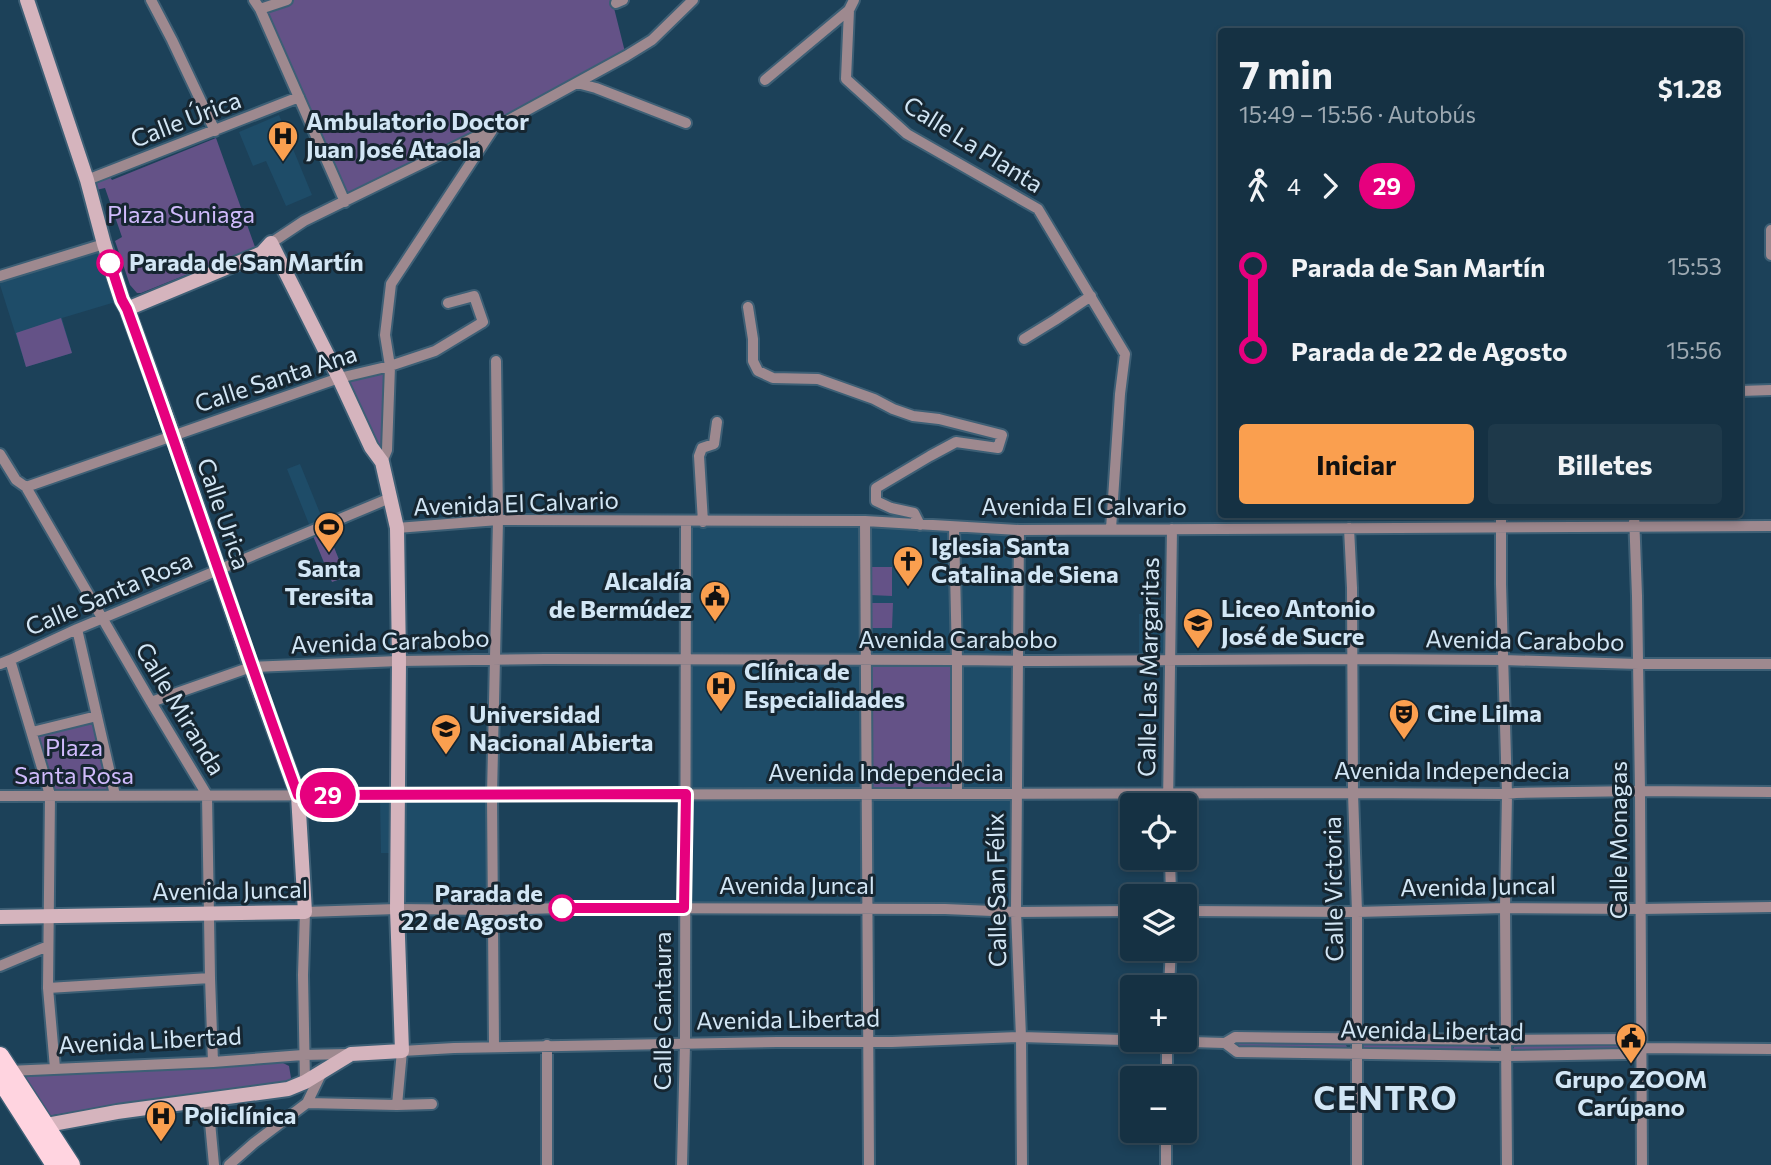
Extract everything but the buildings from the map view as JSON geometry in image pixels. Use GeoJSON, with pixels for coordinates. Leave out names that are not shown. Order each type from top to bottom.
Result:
{"type":"FeatureCollection","features":[{"type":"Feature","properties":{"kind":"main road","name":"Calle Urica"},"geometry":{"type":"LineString","coordinates":[[27,0],[87,180],[122,300],[173,435],[251,667],[298,795],[305,912]]}},
{"type":"Feature","properties":{"kind":"main road"},"geometry":{"type":"LineString","coordinates":[[127,309],[262,253],[271,243],[371,447],[382,461],[397,528],[397,909],[402,1051]]}},
{"type":"Feature","properties":{"kind":"main road","name":"Avenida Juncal"},"geometry":{"type":"LineString","coordinates":[[0,917],[305,912]]}},
{"type":"Feature","properties":{"kind":"main road","name":"Avenida Libertad"},"geometry":{"type":"LineString","coordinates":[[38,1126],[117,1112],[288,1089],[351,1055],[402,1051]]}},
{"type":"Feature","properties":{"kind":"main road"},"geometry":{"type":"LineString","coordinates":[[2,1070],[38,1126],[71,1165]]}},
{"type":"Feature","properties":{"kind":"main road"},"geometry":{"type":"LineString","coordinates":[[38,1126],[55,1165]]}},
{"type":"Feature","properties":{"kind":"street"},"geometry":{"type":"LineString","coordinates":[[151,0],[215,131]]}},
{"type":"Feature","properties":{"kind":"street"},"geometry":{"type":"LineString","coordinates":[[287,0],[257,5],[345,202]]}},
{"type":"Feature","properties":{"kind":"street"},"geometry":{"type":"LineString","coordinates":[[271,243],[304,222],[494,128],[626,56],[652,40],[680,5],[694,0]]}},
{"type":"Feature","properties":{"kind":"street"},"geometry":{"type":"LineString","coordinates":[[765,80],[852,5]]}},
{"type":"Feature","properties":{"kind":"street","name":"Calle La Planta"},"geometry":{"type":"LineString","coordinates":[[852,5],[846,79],[907,134],[1038,209],[1125,354],[1111,529]]}},
{"type":"Feature","properties":{"kind":"street"},"geometry":{"type":"LineString","coordinates":[[577,83],[686,123]]}},
{"type":"Feature","properties":{"kind":"street","name":"Calle Úrica"},"geometry":{"type":"LineString","coordinates":[[87,180],[299,97]]}},
{"type":"Feature","properties":{"kind":"street"},"geometry":{"type":"LineString","coordinates":[[382,461],[387,450],[390,366],[385,335],[391,285],[494,128]]}},
{"type":"Feature","properties":{"kind":"street"},"geometry":{"type":"LineString","coordinates":[[1771,230],[1771,255]]}},
{"type":"Feature","properties":{"kind":"street"},"geometry":{"type":"LineString","coordinates":[[0,276],[104,244]]}},
{"type":"Feature","properties":{"kind":"street","name":"Calle Santa Ana"},"geometry":{"type":"LineString","coordinates":[[26,487],[339,378],[390,366],[435,351],[483,322],[474,296],[448,303]]}},
{"type":"Feature","properties":{"kind":"street"},"geometry":{"type":"LineString","coordinates":[[1024,339],[1091,296]]}},
{"type":"Feature","properties":{"kind":"street"},"geometry":{"type":"LineString","coordinates":[[748,307],[753,361],[758,371],[773,379],[818,379],[874,398],[893,410],[1002,435],[998,447],[956,442],[876,488],[876,500],[891,508],[914,513],[920,525]]}},
{"type":"Feature","properties":{"kind":"street"},"geometry":{"type":"LineString","coordinates":[[494,1046],[492,794],[498,520],[496,360]]}},
{"type":"Feature","properties":{"kind":"street"},"geometry":{"type":"LineString","coordinates":[[1743,391],[1771,390]]}},
{"type":"Feature","properties":{"kind":"street"},"geometry":{"type":"LineString","coordinates":[[703,522],[699,456],[702,448],[714,444],[717,422]]}},
{"type":"Feature","properties":{"kind":"street","name":"Calle Miranda"},"geometry":{"type":"LineString","coordinates":[[0,454],[16,480],[26,487],[207,795],[209,978],[213,1062]]}},
{"type":"Feature","properties":{"kind":"street","name":"Calle Santa Rosa"},"geometry":{"type":"LineString","coordinates":[[5,662],[77,629],[390,498]]}},
{"type":"Feature","properties":{"kind":"street"},"geometry":{"type":"LineString","coordinates":[[1501,518],[1507,794],[1504,908],[1507,1165]]}},
{"type":"Feature","properties":{"kind":"street","name":"Avenida El Calvario"},"geometry":{"type":"LineString","coordinates":[[397,528],[498,520],[865,521],[1018,530],[1501,528],[1634,521],[1771,526]]}},
{"type":"Feature","properties":{"kind":"street"},"geometry":{"type":"LineString","coordinates":[[865,521],[869,1165]]}},
{"type":"Feature","properties":{"kind":"street","name":"Calle Monagas"},"geometry":{"type":"LineString","coordinates":[[1634,521],[1640,791],[1642,1165]]}},
{"type":"Feature","properties":{"kind":"street","name":"Calle Cantaura"},"geometry":{"type":"LineString","coordinates":[[682,1165],[686,794],[685,522]]}},
{"type":"Feature","properties":{"kind":"street"},"geometry":{"type":"LineString","coordinates":[[954,527],[957,794]]}},
{"type":"Feature","properties":{"kind":"street","name":"Calle Victoria"},"geometry":{"type":"LineString","coordinates":[[1349,528],[1357,912],[1357,1165]]}},
{"type":"Feature","properties":{"kind":"street","name":"Calle Las Margaritas"},"geometry":{"type":"LineString","coordinates":[[1168,793],[1172,529]]}},
{"type":"Feature","properties":{"kind":"street","name":"Calle San Félix"},"geometry":{"type":"LineString","coordinates":[[1018,530],[1016,912],[1022,1165]]}},
{"type":"Feature","properties":{"kind":"street"},"geometry":{"type":"LineString","coordinates":[[77,629],[115,794]]}},
{"type":"Feature","properties":{"kind":"street","name":"Avenida Carabobo"},"geometry":{"type":"LineString","coordinates":[[150,702],[251,667],[398,661],[1352,659],[1771,664]]}},
{"type":"Feature","properties":{"kind":"street"},"geometry":{"type":"LineString","coordinates":[[5,662],[32,732],[50,795],[48,988],[55,1068]]}},
{"type":"Feature","properties":{"kind":"street"},"geometry":{"type":"LineString","coordinates":[[32,732],[97,716]]}},
{"type":"Feature","properties":{"kind":"street","name":"Avenida Independecia"},"geometry":{"type":"LineString","coordinates":[[1197,798],[1353,793],[1771,792]]}},
{"type":"Feature","properties":{"kind":"street","name":"Avenida Independecia"},"geometry":{"type":"LineString","coordinates":[[0,796],[1016,794],[1120,797]]}},
{"type":"Feature","properties":{"kind":"street","name":"Avenida Juncal"},"geometry":{"type":"LineString","coordinates":[[1197,911],[1771,907]]}},
{"type":"Feature","properties":{"kind":"street","name":"Avenida Juncal"},"geometry":{"type":"LineString","coordinates":[[305,912],[562,908],[1120,911]]}},
{"type":"Feature","properties":{"kind":"street","name":"Calle Urica"},"geometry":{"type":"LineString","coordinates":[[303,1055],[305,912]]}},
{"type":"Feature","properties":{"kind":"street"},"geometry":{"type":"LineString","coordinates":[[0,966],[48,946]]}},
{"type":"Feature","properties":{"kind":"street"},"geometry":{"type":"LineString","coordinates":[[48,988],[209,978]]}},
{"type":"Feature","properties":{"kind":"street","name":"Avenida Libertad"},"geometry":{"type":"LineString","coordinates":[[402,1051],[494,1046],[868,1042],[1021,1037],[1120,1039]]}},
{"type":"Feature","properties":{"kind":"street","name":"Avenida Libertad"},"geometry":{"type":"LineString","coordinates":[[1225,1043],[1235,1037],[1628,1039],[1641,1048]]}},
{"type":"Feature","properties":{"kind":"street","name":"Avenida Libertad"},"geometry":{"type":"LineString","coordinates":[[1197,1042],[1225,1043],[1237,1052],[1506,1056],[1626,1054],[1641,1048],[1771,1049]]}},
{"type":"Feature","properties":{"kind":"street"},"geometry":{"type":"LineString","coordinates":[[547,1045],[547,1165]]}},
{"type":"Feature","properties":{"kind":"street"},"geometry":{"type":"LineString","coordinates":[[397,1105],[402,1051]]}},
{"type":"Feature","properties":{"kind":"street"},"geometry":{"type":"LineString","coordinates":[[303,1055],[305,1082]]}},
{"type":"Feature","properties":{"kind":"street","name":"Avenida Libertad"},"geometry":{"type":"LineString","coordinates":[[2,1070],[351,1055]]}},
{"type":"Feature","properties":{"kind":"street"},"geometry":{"type":"LineString","coordinates":[[229,1165],[307,1103],[322,1072]]}},
{"type":"Feature","properties":{"kind":"street"},"geometry":{"type":"LineString","coordinates":[[208,1101],[214,1165]]}},
{"type":"Feature","properties":{"kind":"street"},"geometry":{"type":"LineString","coordinates":[[307,1103],[432,1104]]}},
{"type":"Feature","properties":{"kind":"street"},"geometry":{"type":"LineString","coordinates":[[1166,1143],[1166,1165]]}},
{"type":"Feature","properties":{"kind":"shaded area","name":"Ambulatorio Doctor Juan José Ataola"},"geometry":{"type":"Polygon","coordinates":[[[279,115],[312,195],[286,206],[266,161],[253,166],[239,132],[279,115]]]}},
{"type":"Feature","properties":{"kind":"shaded area"},"geometry":{"type":"Polygon","coordinates":[[[104,244],[122,300],[62,318],[72,353],[26,367],[0,285],[0,276],[104,244]]]}},
{"type":"Feature","properties":{"kind":"shaded area","name":"Santa Teresita"},"geometry":{"type":"Polygon","coordinates":[[[300,464],[346,577],[332,582],[287,469],[300,464]]]}},
{"type":"Feature","properties":{"kind":"shaded area"},"geometry":{"type":"Polygon","coordinates":[[[686,522],[1019,530],[1016,912],[684,908],[686,522]]]}},
{"type":"Feature","properties":{"kind":"shaded area"},"geometry":{"type":"Polygon","coordinates":[[[1139,614],[1166,614],[1166,653],[1139,653],[1139,614]]]}},
{"type":"Feature","properties":{"kind":"shaded area"},"geometry":{"type":"Polygon","coordinates":[[[398,795],[492,795],[492,906],[398,907],[398,795]]]}},
{"type":"Feature","properties":{"kind":"shaded area"},"geometry":{"type":"Polygon","coordinates":[[[380,800],[394,800],[396,853],[381,853],[380,800]]]}},
{"type":"Feature","properties":{"kind":"green space"},"geometry":{"type":"Polygon","coordinates":[[[287,0],[612,0],[626,56],[345,202],[260,9],[287,0]]]}},
{"type":"Feature","properties":{"kind":"green space","name":"Plaza Suniaga"},"geometry":{"type":"Polygon","coordinates":[[[216,138],[255,247],[137,293],[130,285],[115,241],[122,237],[105,188],[96,190],[92,180],[108,174],[112,180],[216,138]]]}},
{"type":"Feature","properties":{"kind":"green space"},"geometry":{"type":"Polygon","coordinates":[[[61,318],[72,353],[26,367],[16,333],[61,318]]]}},
{"type":"Feature","properties":{"kind":"green space"},"geometry":{"type":"Polygon","coordinates":[[[387,369],[381,456],[344,379],[387,369]]]}},
{"type":"Feature","properties":{"kind":"green space","name":"Santa Teresita"},"geometry":{"type":"Polygon","coordinates":[[[325,525],[346,577],[332,582],[311,531],[325,525]]]}},
{"type":"Feature","properties":{"kind":"green space"},"geometry":{"type":"Polygon","coordinates":[[[870,567],[892,567],[892,596],[870,595],[870,567]]]}},
{"type":"Feature","properties":{"kind":"green space"},"geometry":{"type":"Polygon","coordinates":[[[871,603],[893,603],[892,628],[871,628],[871,603]]]}},
{"type":"Feature","properties":{"kind":"green space"},"geometry":{"type":"Polygon","coordinates":[[[872,665],[954,667],[953,790],[871,789],[872,665]]]}},
{"type":"Feature","properties":{"kind":"green space","name":"Plaza Santa Rosa"},"geometry":{"type":"Polygon","coordinates":[[[97,716],[115,795],[50,795],[32,732],[97,716]]]}},
{"type":"Feature","properties":{"kind":"green space"},"geometry":{"type":"Polygon","coordinates":[[[1233,1043],[1345,1043],[1347,1047],[1237,1049],[1233,1043]]]}},
{"type":"Feature","properties":{"kind":"green space"},"geometry":{"type":"Polygon","coordinates":[[[1517,1044],[1625,1044],[1629,1048],[1516,1052],[1513,1049],[1517,1044]]]}},
{"type":"Feature","properties":{"kind":"green space"},"geometry":{"type":"Polygon","coordinates":[[[1361,1045],[1487,1045],[1491,1050],[1367,1049],[1362,1048],[1361,1045]]]}},
{"type":"Feature","properties":{"kind":"green space"},"geometry":{"type":"Polygon","coordinates":[[[281,1062],[289,1066],[291,1078],[288,1082],[53,1115],[46,1115],[18,1075],[281,1062]]]}},
{"type":"Feature","properties":{"kind":"bus line","name":"29"},"geometry":{"type":"LineString","coordinates":[[110,263],[298,795],[686,794],[684,908],[562,908]]}},
{"type":"Feature","properties":{"kind":"place","name":"Ambulatorio Doctor Juan José Ataola"},"geometry":{"type":"Point","coordinates":[283,163]}},
{"type":"Feature","properties":{"kind":"place","name":"Parada de San Martín"},"geometry":{"type":"Point","coordinates":[110,263]}},
{"type":"Feature","properties":{"kind":"place","name":"Santa Teresita"},"geometry":{"type":"Point","coordinates":[329,554]}},
{"type":"Feature","properties":{"kind":"place","name":"Iglesia Santa Catalina de Siena"},"geometry":{"type":"Point","coordinates":[908,588]}},
{"type":"Feature","properties":{"kind":"place","name":"Alcaldía de Bermúdez"},"geometry":{"type":"Point","coordinates":[715,623]}},
{"type":"Feature","properties":{"kind":"place","name":"Liceo Antonio José de Sucre"},"geometry":{"type":"Point","coordinates":[1198,650]}},
{"type":"Feature","properties":{"kind":"place","name":"Clínica de Especialidades"},"geometry":{"type":"Point","coordinates":[721,713]}},
{"type":"Feature","properties":{"kind":"place","name":"Cine Lilma"},"geometry":{"type":"Point","coordinates":[1404,741]}},
{"type":"Feature","properties":{"kind":"place","name":"Universidad Nacional Abierta"},"geometry":{"type":"Point","coordinates":[446,756]}},
{"type":"Feature","properties":{"kind":"place","name":"Parada de 22 de Agosto"},"geometry":{"type":"Point","coordinates":[562,908]}},
{"type":"Feature","properties":{"kind":"place","name":"Grupo ZOOM Carúpano"},"geometry":{"type":"Point","coordinates":[1631,1065]}},
{"type":"Feature","properties":{"kind":"place","name":"Policlínica"},"geometry":{"type":"Point","coordinates":[161,1143]}},
{"type":"Feature","properties":{"kind":"district","name":"CENTRO"},"geometry":{"type":"Point","coordinates":[1386,1099]}}]}
